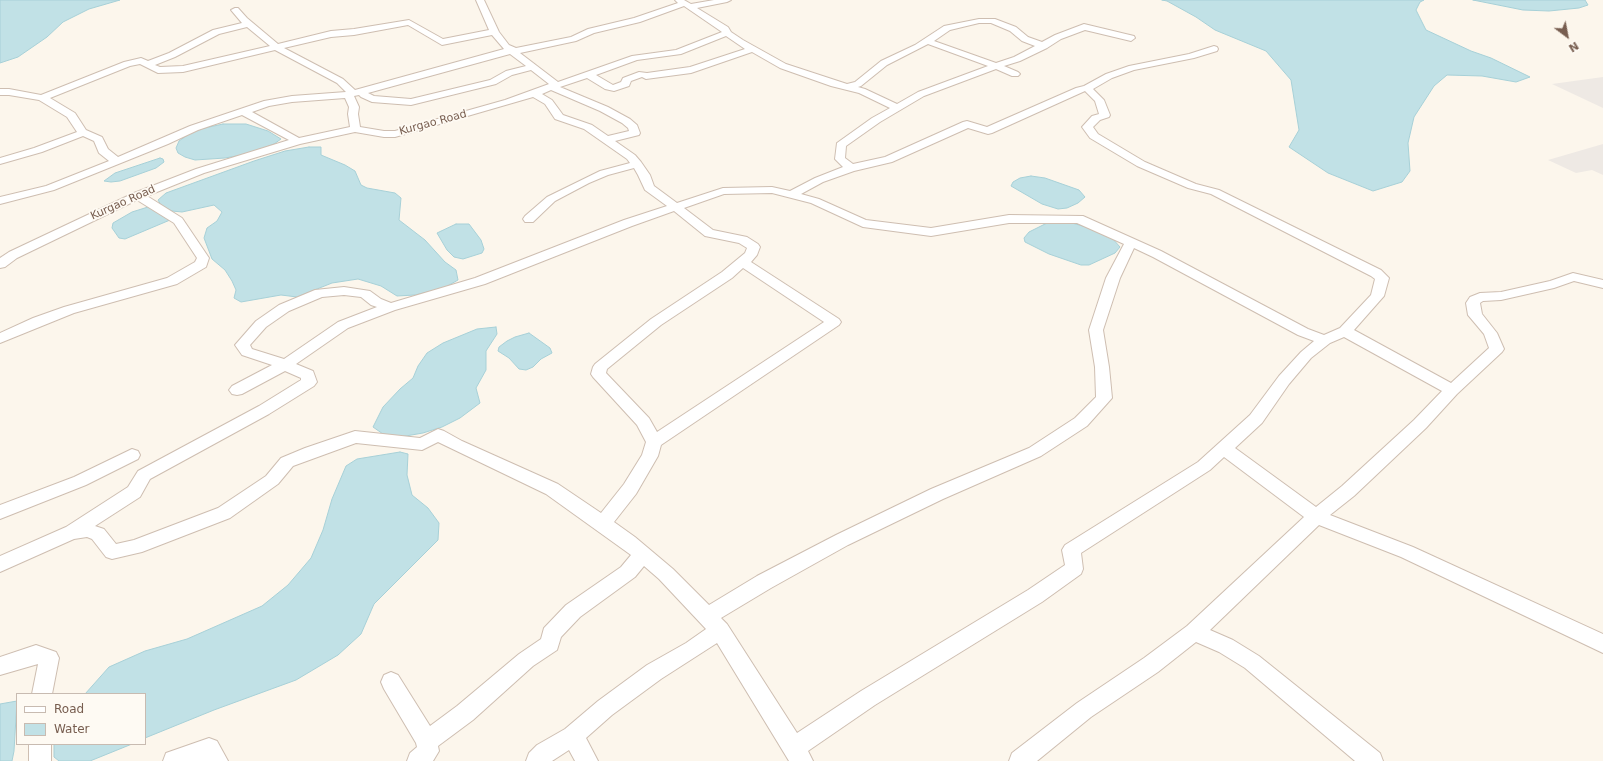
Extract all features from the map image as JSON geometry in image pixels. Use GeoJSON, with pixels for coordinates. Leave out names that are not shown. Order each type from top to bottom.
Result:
{"type":"FeatureCollection","features":[{"type":"Feature","properties":{"kind":"street"},"geometry":{"type":"LineString","coordinates":[[480,0],[493,32],[506,47],[554,86],[604,109],[626,121],[633,127],[635,133],[607,140]]}},
{"type":"Feature","properties":{"kind":"street"},"geometry":{"type":"LineString","coordinates":[[0,201],[50,188],[164,142],[194,128],[278,101],[355,92],[486,56],[512,51],[515,52],[573,39],[591,31],[637,20],[684,4],[727,0]]}},
{"type":"Feature","properties":{"kind":"street"},"geometry":{"type":"LineString","coordinates":[[684,4],[725,29],[726,32],[753,49],[794,71],[862,91],[896,107]]}},
{"type":"Feature","properties":{"kind":"street"},"geometry":{"type":"LineString","coordinates":[[235,10],[248,24],[275,46],[340,81],[355,92],[372,99],[411,102],[493,82],[509,73],[532,67]]}},
{"type":"Feature","properties":{"kind":"street"},"geometry":{"type":"LineString","coordinates":[[848,87],[858,84],[884,63],[918,47],[947,28],[979,21],[992,21],[1013,29],[1025,39],[1044,46]]}},
{"type":"Feature","properties":{"kind":"street"},"geometry":{"type":"LineString","coordinates":[[42,98],[127,64],[141,61],[158,70],[184,69],[275,46],[331,34],[354,32],[409,22],[442,42],[493,32]]}},
{"type":"Feature","properties":{"kind":"street"},"geometry":{"type":"LineString","coordinates":[[147,65],[172,55],[216,32],[248,24]]}},
{"type":"Feature","properties":{"kind":"street"},"geometry":{"type":"LineString","coordinates":[[851,168],[840,159],[840,146],[896,107],[921,94],[1017,59],[1069,32],[1084,27],[1131,38]]}},
{"type":"Feature","properties":{"kind":"street","name":"Kurgao Road"},"geometry":{"type":"LineString","coordinates":[[0,264],[20,252],[138,195],[200,171],[298,141],[355,129],[384,134],[395,134],[534,93],[635,58],[678,52],[726,32]]}},
{"type":"Feature","properties":{"kind":"street"},"geometry":{"type":"LineString","coordinates":[[926,41],[995,66],[1011,77],[984,70]]}},
{"type":"Feature","properties":{"kind":"street"},"geometry":{"type":"LineString","coordinates":[[588,74],[608,88],[614,88],[626,84],[626,80],[642,74],[646,76],[691,70],[753,49]]}},
{"type":"Feature","properties":{"kind":"street"},"geometry":{"type":"LineString","coordinates":[[791,195],[813,183],[851,168],[888,160],[967,124],[988,131],[1072,93],[1087,88],[1109,76],[1127,70],[1191,56],[1214,49]]}},
{"type":"Feature","properties":{"kind":"street"},"geometry":{"type":"LineString","coordinates":[[72,532],[88,530],[98,534],[112,552],[136,547],[224,513],[272,480],[287,462],[311,452],[355,437],[422,444],[438,434],[456,445],[552,489],[604,523],[666,574],[714,623],[798,755],[868,698],[1035,596],[1074,569],[1074,560],[1071,550],[1204,466],[1256,419],[1284,380],[1306,355],[1325,340],[1345,331],[1377,296],[1382,278],[1215,192],[1192,186],[1141,164],[1094,136],[1087,127],[1096,118],[1105,115],[1099,100],[1087,88]]}},
{"type":"Feature","properties":{"kind":"street"},"geometry":{"type":"LineString","coordinates":[[0,92],[9,92],[42,98],[72,115],[82,132],[98,139],[103,150],[116,161]]}},
{"type":"Feature","properties":{"kind":"street"},"geometry":{"type":"LineString","coordinates":[[355,92],[355,129]]}},
{"type":"Feature","properties":{"kind":"street"},"geometry":{"type":"LineString","coordinates":[[534,93],[549,102],[559,118],[588,127],[631,157],[644,175],[649,188],[709,233],[743,240],[754,247],[751,255],[727,275],[656,322],[600,367],[598,374],[619,394],[643,422],[654,442]]}},
{"type":"Feature","properties":{"kind":"street"},"geometry":{"type":"LineString","coordinates":[[243,111],[280,133],[298,141]]}},
{"type":"Feature","properties":{"kind":"street"},"geometry":{"type":"LineString","coordinates":[[0,161],[64,141],[82,132]]}},
{"type":"Feature","properties":{"kind":"street"},"geometry":{"type":"LineString","coordinates":[[528,219],[551,199],[585,181],[604,173],[637,164]]}},
{"type":"Feature","properties":{"kind":"street"},"geometry":{"type":"LineString","coordinates":[[237,390],[285,365],[343,325],[390,307],[480,281],[628,223],[723,191],[772,190],[815,201],[863,223],[931,232],[1009,219],[1079,219],[1157,254],[1303,332],[1325,340]]}},
{"type":"Feature","properties":{"kind":"street"},"geometry":{"type":"LineString","coordinates":[[0,338],[38,321],[69,310],[172,281],[201,264],[203,258],[178,221],[138,195]]}},
{"type":"Feature","properties":{"kind":"street"},"geometry":{"type":"LineString","coordinates":[[537,761],[545,753],[572,736],[604,708],[654,672],[693,649],[714,623],[764,582],[842,540],[937,494],[1035,452],[1081,422],[1104,398],[1102,367],[1096,330],[1113,278],[1130,243]]}},
{"type":"Feature","properties":{"kind":"street"},"geometry":{"type":"LineString","coordinates":[[604,523],[630,489],[650,456],[654,442],[834,322],[742,262]]}},
{"type":"Feature","properties":{"kind":"street"},"geometry":{"type":"LineString","coordinates":[[1020,761],[1084,710],[1151,665],[1194,632],[1316,517],[1348,491],[1420,424],[1452,390],[1497,349],[1490,334],[1475,315],[1473,303],[1475,300],[1554,284],[1573,277],[1603,284]]}},
{"type":"Feature","properties":{"kind":"street"},"geometry":{"type":"LineString","coordinates":[[0,564],[72,532],[134,492],[144,475],[264,410],[309,382],[308,375],[285,365],[247,352],[242,345],[261,324],[284,308],[320,293],[344,292],[365,294],[376,302],[390,307]]}},
{"type":"Feature","properties":{"kind":"street"},"geometry":{"type":"LineString","coordinates":[[1345,331],[1452,390]]}},
{"type":"Feature","properties":{"kind":"street"},"geometry":{"type":"LineString","coordinates":[[1224,448],[1316,517],[1407,552],[1603,644]]}},
{"type":"Feature","properties":{"kind":"street"},"geometry":{"type":"LineString","coordinates":[[0,512],[80,481],[132,455]]}},
{"type":"Feature","properties":{"kind":"street"},"geometry":{"type":"LineString","coordinates":[[428,741],[465,713],[526,660],[550,644],[551,634],[573,611],[628,572],[643,554]]}},
{"type":"Feature","properties":{"kind":"street"},"geometry":{"type":"LineString","coordinates":[[1194,632],[1226,646],[1252,662],[1372,761]]}},
{"type":"Feature","properties":{"kind":"street"},"geometry":{"type":"LineString","coordinates":[[0,666],[36,654],[49,658],[42,693]]}},
{"type":"Feature","properties":{"kind":"street"},"geometry":{"type":"LineString","coordinates":[[391,682],[428,741],[428,751],[418,761]]}},
{"type":"Feature","properties":{"kind":"street"},"geometry":{"type":"LineString","coordinates":[[572,736],[587,761]]}},
{"type":"Feature","properties":{"kind":"street"},"geometry":{"type":"LineString","coordinates":[[40,745],[40,761]]}},
{"type":"Feature","properties":{"kind":"street"},"geometry":{"type":"LineString","coordinates":[[174,761],[209,749],[217,761]]}},
{"type":"Feature","properties":{"kind":"shaded area"},"geometry":{"type":"Polygon","coordinates":[[[1603,77],[1603,108],[1552,84],[1603,77]]]}},
{"type":"Feature","properties":{"kind":"shaded area"},"geometry":{"type":"Polygon","coordinates":[[[1603,144],[1603,175],[1592,170],[1576,173],[1548,160],[1603,144]]]}},
{"type":"Feature","properties":{"kind":"water"},"geometry":{"type":"Polygon","coordinates":[[[0,0],[120,0],[89,9],[63,22],[47,37],[18,57],[0,63],[0,0]]]}},
{"type":"Feature","properties":{"kind":"water"},"geometry":{"type":"Polygon","coordinates":[[[1162,0],[1424,0],[1420,2],[1416,10],[1426,30],[1471,51],[1491,58],[1530,77],[1516,82],[1482,76],[1447,75],[1434,86],[1414,117],[1408,143],[1410,171],[1402,182],[1373,191],[1328,173],[1289,147],[1299,130],[1291,80],[1266,51],[1215,30],[1196,17],[1167,1],[1162,0]]]}},
{"type":"Feature","properties":{"kind":"water"},"geometry":{"type":"Polygon","coordinates":[[[1473,0],[1585,0],[1588,5],[1579,8],[1549,11],[1523,10],[1473,0]]]}},
{"type":"Feature","properties":{"kind":"water"},"geometry":{"type":"Polygon","coordinates":[[[223,124],[246,124],[268,131],[281,139],[274,144],[248,154],[225,158],[195,160],[178,153],[176,148],[179,141],[189,134],[200,129],[223,124]]]}},
{"type":"Feature","properties":{"kind":"water"},"geometry":{"type":"Polygon","coordinates":[[[309,147],[321,147],[321,155],[355,171],[361,185],[367,188],[395,193],[401,198],[399,220],[425,240],[445,262],[456,270],[458,280],[444,288],[415,295],[397,296],[381,286],[358,279],[332,283],[297,297],[281,295],[241,302],[234,298],[236,290],[232,281],[225,270],[212,259],[204,238],[207,228],[217,221],[222,212],[214,205],[182,212],[172,211],[161,205],[158,200],[166,193],[254,161],[285,151],[309,147]]]}},
{"type":"Feature","properties":{"kind":"water"},"geometry":{"type":"Polygon","coordinates":[[[160,158],[163,159],[164,162],[156,168],[120,181],[104,181],[115,173],[160,158]]]}},
{"type":"Feature","properties":{"kind":"water"},"geometry":{"type":"Polygon","coordinates":[[[1031,176],[1045,178],[1079,190],[1085,197],[1078,203],[1067,208],[1058,209],[1042,204],[1011,186],[1013,182],[1020,178],[1031,176]]]}},
{"type":"Feature","properties":{"kind":"water"},"geometry":{"type":"Polygon","coordinates":[[[148,207],[154,209],[170,220],[125,239],[119,238],[112,228],[113,223],[132,212],[148,207]]]}},
{"type":"Feature","properties":{"kind":"water"},"geometry":{"type":"Polygon","coordinates":[[[1049,222],[1072,223],[1090,228],[1112,238],[1120,247],[1115,253],[1089,265],[1081,265],[1049,254],[1025,242],[1024,238],[1029,232],[1049,222]]]}},
{"type":"Feature","properties":{"kind":"water"},"geometry":{"type":"Polygon","coordinates":[[[456,224],[469,224],[481,240],[484,249],[482,253],[463,259],[454,257],[447,250],[437,233],[456,224]]]}},
{"type":"Feature","properties":{"kind":"water"},"geometry":{"type":"Polygon","coordinates":[[[496,327],[497,334],[486,351],[486,370],[476,388],[480,403],[460,418],[442,427],[423,433],[400,437],[383,434],[373,427],[383,407],[413,378],[418,366],[427,353],[443,343],[477,329],[496,327]]]}},
{"type":"Feature","properties":{"kind":"water"},"geometry":{"type":"Polygon","coordinates":[[[529,333],[550,348],[552,353],[541,359],[533,367],[526,370],[519,369],[509,358],[498,351],[499,347],[515,337],[529,333]]]}},
{"type":"Feature","properties":{"kind":"water"},"geometry":{"type":"Polygon","coordinates":[[[400,452],[408,454],[407,475],[412,495],[428,508],[439,523],[438,540],[374,604],[361,634],[338,655],[296,680],[214,710],[146,738],[146,693],[86,693],[109,667],[145,651],[187,639],[262,606],[288,585],[311,558],[323,530],[332,499],[346,466],[357,459],[400,452]]]}},
{"type":"Feature","properties":{"kind":"water"},"geometry":{"type":"Polygon","coordinates":[[[16,701],[14,751],[12,761],[0,761],[0,704],[16,701]]]}},
{"type":"Feature","properties":{"kind":"water"},"geometry":{"type":"Polygon","coordinates":[[[54,745],[130,745],[90,761],[59,761],[54,757],[54,745]]]}}]}
